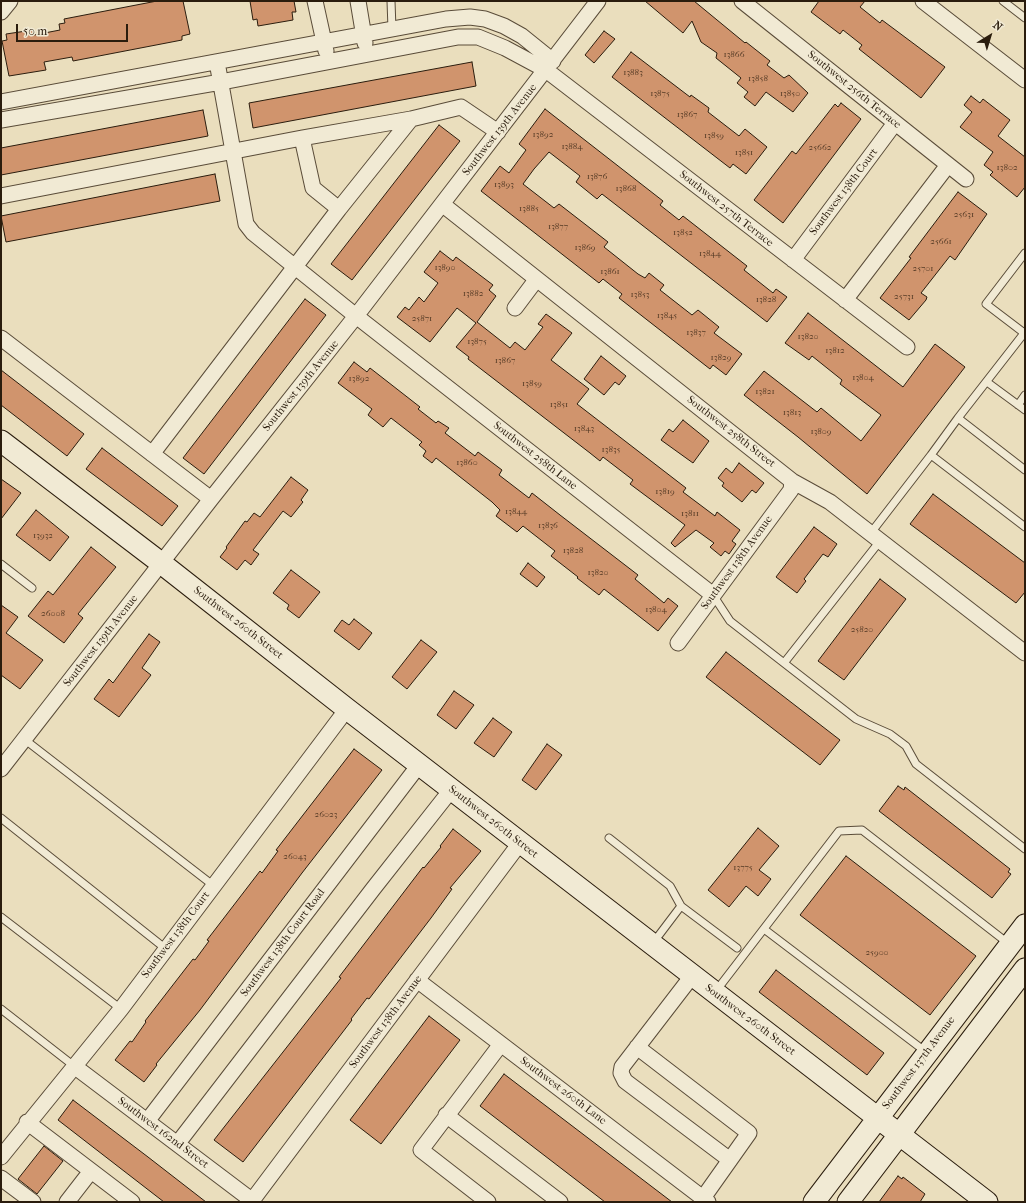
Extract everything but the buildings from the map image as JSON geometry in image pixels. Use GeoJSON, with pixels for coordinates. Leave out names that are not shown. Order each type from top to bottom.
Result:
{"type":"FeatureCollection","features":[{"type":"Feature","properties":{"kind":"street"},"geometry":{"type":"LineString","coordinates":[[1,12],[10,1]]}},
{"type":"Feature","properties":{"kind":"street"},"geometry":{"type":"LineString","coordinates":[[315,1],[328,61]]}},
{"type":"Feature","properties":{"kind":"street"},"geometry":{"type":"LineString","coordinates":[[358,1],[366,54]]}},
{"type":"Feature","properties":{"kind":"street","name":"Southwest 139th Avenue"},"geometry":{"type":"LineString","coordinates":[[1,769],[210,499],[356,316],[550,66],[598,1]]}},
{"type":"Feature","properties":{"kind":"street","name":"Southwest 256th Terrace"},"geometry":{"type":"LineString","coordinates":[[742,1],[966,179]]}},
{"type":"Feature","properties":{"kind":"street"},"geometry":{"type":"LineString","coordinates":[[922,1],[1025,80]]}},
{"type":"Feature","properties":{"kind":"street"},"geometry":{"type":"LineString","coordinates":[[1,102],[446,19],[470,17],[485,19],[504,26],[522,36],[550,66]]}},
{"type":"Feature","properties":{"kind":"street"},"geometry":{"type":"LineString","coordinates":[[1,120],[221,82],[458,37],[478,37],[550,66]]}},
{"type":"Feature","properties":{"kind":"street","name":"Southwest 258th Lane"},"geometry":{"type":"LineString","coordinates":[[217,62],[246,224],[266,244],[356,316],[713,595]]}},
{"type":"Feature","properties":{"kind":"street","name":"Southwest 257th Terrace"},"geometry":{"type":"LineString","coordinates":[[550,66],[793,260],[907,347]]}},
{"type":"Feature","properties":{"kind":"street"},"geometry":{"type":"LineString","coordinates":[[1,196],[302,138],[411,119],[461,107],[498,132]]}},
{"type":"Feature","properties":{"kind":"street"},"geometry":{"type":"LineString","coordinates":[[152,454],[339,209],[411,119]]}},
{"type":"Feature","properties":{"kind":"street","name":"Southwest 138th Court"},"geometry":{"type":"LineString","coordinates":[[793,260],[895,124]]}},
{"type":"Feature","properties":{"kind":"street"},"geometry":{"type":"LineString","coordinates":[[302,138],[313,188],[339,209]]}},
{"type":"Feature","properties":{"kind":"street"},"geometry":{"type":"LineString","coordinates":[[845,300],[948,165]]}},
{"type":"Feature","properties":{"kind":"street","name":"Southwest 258th Street"},"geometry":{"type":"LineString","coordinates":[[442,204],[536,280],[792,481],[830,502],[1025,653]]}},
{"type":"Feature","properties":{"kind":"street"},"geometry":{"type":"LineString","coordinates":[[515,308],[536,280]]}},
{"type":"Feature","properties":{"kind":"street"},"geometry":{"type":"LineString","coordinates":[[1,338],[210,499]]}},
{"type":"Feature","properties":{"kind":"street","name":"Southwest 260th Street"},"geometry":{"type":"LineString","coordinates":[[1,441],[161,563],[346,710],[987,1202]]}},
{"type":"Feature","properties":{"kind":"street","name":"Southwest 138th Avenue"},"geometry":{"type":"LineString","coordinates":[[678,643],[791,490],[792,481]]}},
{"type":"Feature","properties":{"kind":"street","name":"Southwest 138th Court"},"geometry":{"type":"LineString","coordinates":[[1,1157],[27,1122],[121,1009],[346,710]]}},
{"type":"Feature","properties":{"kind":"street","name":"Southwest 138th Court Road"},"geometry":{"type":"LineString","coordinates":[[148,1120],[419,765]]}},
{"type":"Feature","properties":{"kind":"street"},"geometry":{"type":"LineString","coordinates":[[178,1143],[368,895],[451,790]]}},
{"type":"Feature","properties":{"kind":"street","name":"Southwest 138th Avenue"},"geometry":{"type":"LineString","coordinates":[[252,1201],[520,843]]}},
{"type":"Feature","properties":{"kind":"street","name":"Southwest 137th Avenue"},"geometry":{"type":"LineString","coordinates":[[814,1202],[1025,925]]}},
{"type":"Feature","properties":{"kind":"street"},"geometry":{"type":"LineString","coordinates":[[848,1202],[1025,970]]}},
{"type":"Feature","properties":{"kind":"street"},"geometry":{"type":"LineString","coordinates":[[692,976],[622,1067],[622,1073],[625,1081],[730,1160]]}},
{"type":"Feature","properties":{"kind":"street","name":"Southwest 260th Lane"},"geometry":{"type":"LineString","coordinates":[[417,980],[706,1200]]}},
{"type":"Feature","properties":{"kind":"street"},"geometry":{"type":"LineString","coordinates":[[488,1202],[421,1150],[500,1044]]}},
{"type":"Feature","properties":{"kind":"street"},"geometry":{"type":"LineString","coordinates":[[637,1047],[749,1133],[730,1160],[706,1200]]}},
{"type":"Feature","properties":{"kind":"street","name":"Southwest 162nd Street"},"geometry":{"type":"LineString","coordinates":[[74,1066],[148,1120],[252,1201]]}},
{"type":"Feature","properties":{"kind":"street"},"geometry":{"type":"LineString","coordinates":[[446,1116],[560,1202]]}},
{"type":"Feature","properties":{"kind":"street"},"geometry":{"type":"LineString","coordinates":[[27,1122],[132,1202]]}},
{"type":"Feature","properties":{"kind":"street"},"geometry":{"type":"LineString","coordinates":[[67,1202],[91,1171]]}},
{"type":"Feature","properties":{"kind":"street"},"geometry":{"type":"LineString","coordinates":[[1,1178],[33,1202]]}},
{"type":"Feature","properties":{"kind":"lane"},"geometry":{"type":"LineString","coordinates":[[391,1],[392,29]]}},
{"type":"Feature","properties":{"kind":"lane"},"geometry":{"type":"LineString","coordinates":[[1003,1],[1025,18]]}},
{"type":"Feature","properties":{"kind":"lane"},"geometry":{"type":"LineString","coordinates":[[784,663],[875,537],[931,455],[1025,332],[986,304],[1025,253]]}},
{"type":"Feature","properties":{"kind":"lane"},"geometry":{"type":"LineString","coordinates":[[987,382],[1025,410]]}},
{"type":"Feature","properties":{"kind":"lane"},"geometry":{"type":"LineString","coordinates":[[1018,405],[1025,395]]}},
{"type":"Feature","properties":{"kind":"lane"},"geometry":{"type":"LineString","coordinates":[[958,418],[1025,470]]}},
{"type":"Feature","properties":{"kind":"lane"},"geometry":{"type":"LineString","coordinates":[[931,455],[1025,527]]}},
{"type":"Feature","properties":{"kind":"lane"},"geometry":{"type":"LineString","coordinates":[[1,564],[32,588]]}},
{"type":"Feature","properties":{"kind":"lane"},"geometry":{"type":"LineString","coordinates":[[713,595],[730,621],[856,719],[890,734],[906,746],[916,764],[1025,849]]}},
{"type":"Feature","properties":{"kind":"lane"},"geometry":{"type":"LineString","coordinates":[[24,739],[214,886]]}},
{"type":"Feature","properties":{"kind":"lane"},"geometry":{"type":"LineString","coordinates":[[1,818],[166,949]]}},
{"type":"Feature","properties":{"kind":"lane"},"geometry":{"type":"LineString","coordinates":[[715,993],[839,831],[862,830],[1010,944]]}},
{"type":"Feature","properties":{"kind":"lane"},"geometry":{"type":"LineString","coordinates":[[609,838],[670,886],[681,906],[737,948]]}},
{"type":"Feature","properties":{"kind":"lane"},"geometry":{"type":"LineString","coordinates":[[652,944],[681,906]]}},
{"type":"Feature","properties":{"kind":"lane"},"geometry":{"type":"LineString","coordinates":[[1,917],[121,1009]]}},
{"type":"Feature","properties":{"kind":"lane"},"geometry":{"type":"LineString","coordinates":[[764,929],[927,1052]]}},
{"type":"Feature","properties":{"kind":"lane"},"geometry":{"type":"LineString","coordinates":[[1,1009],[74,1066]]}}]}
